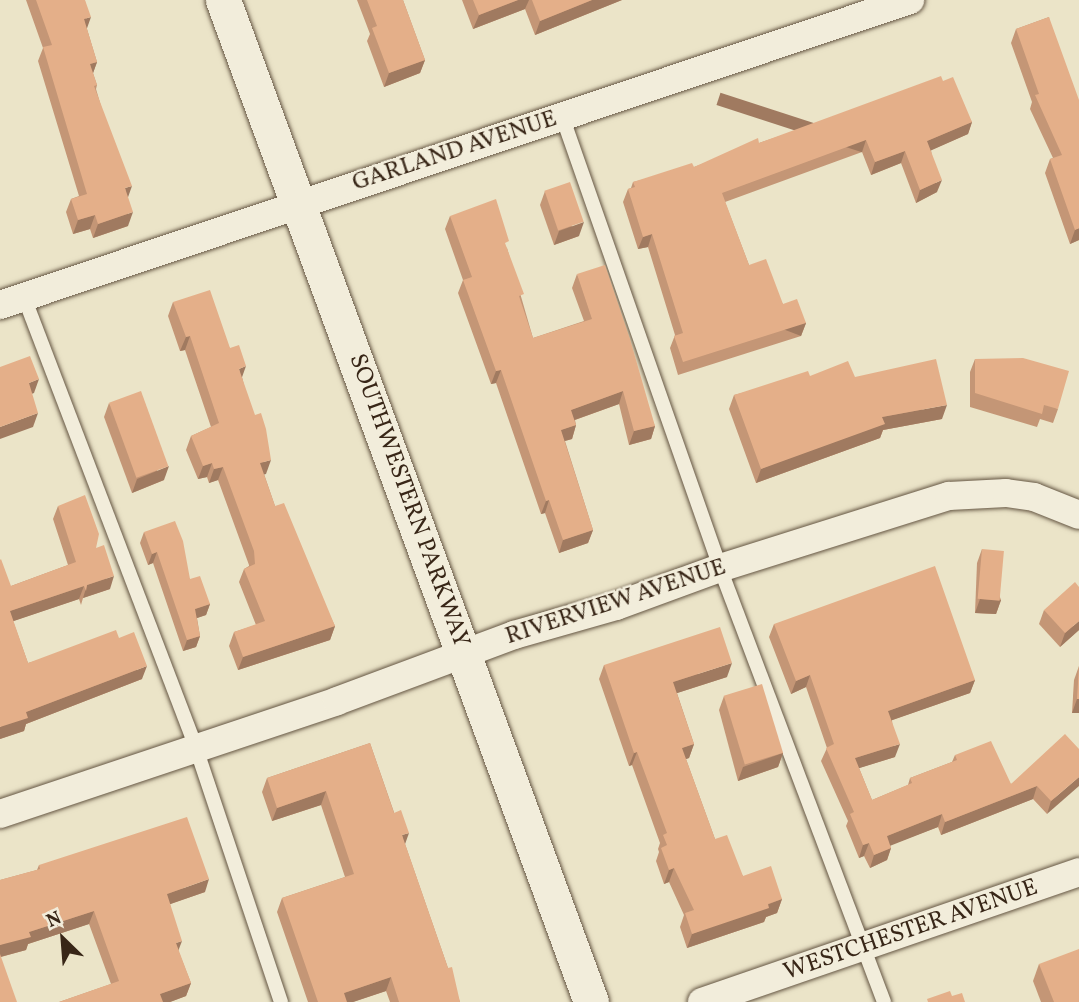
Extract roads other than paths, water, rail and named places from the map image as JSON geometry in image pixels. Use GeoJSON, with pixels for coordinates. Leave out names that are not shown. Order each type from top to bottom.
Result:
{"type":"FeatureCollection","features":[{"type":"Feature","properties":{"kind":"street","name":"SOUTHWESTERN PARKWAY"},"geometry":{"type":"LineString","coordinates":[[223,0],[591,1002]]}},
{"type":"Feature","properties":{"kind":"street","name":"GARLAND AVENUE"},"geometry":{"type":"LineString","coordinates":[[12,301],[910,0]]}},
{"type":"Feature","properties":{"kind":"street","name":"RIVERVIEW AVENUE"},"geometry":{"type":"LineString","coordinates":[[0,814],[464,656],[514,635],[616,606],[720,568],[949,496],[1006,493],[1034,497],[1079,515]]}},
{"type":"Feature","properties":{"kind":"street","name":"WESTCHESTER AVENUE"},"geometry":{"type":"LineString","coordinates":[[702,1002],[1079,872]]}},
{"type":"Feature","properties":{"kind":"lane"},"geometry":{"type":"LineString","coordinates":[[562,116],[720,568],[884,1002]]}},
{"type":"Feature","properties":{"kind":"lane"},"geometry":{"type":"LineString","coordinates":[[12,301],[196,748],[281,1002]]}}]}
